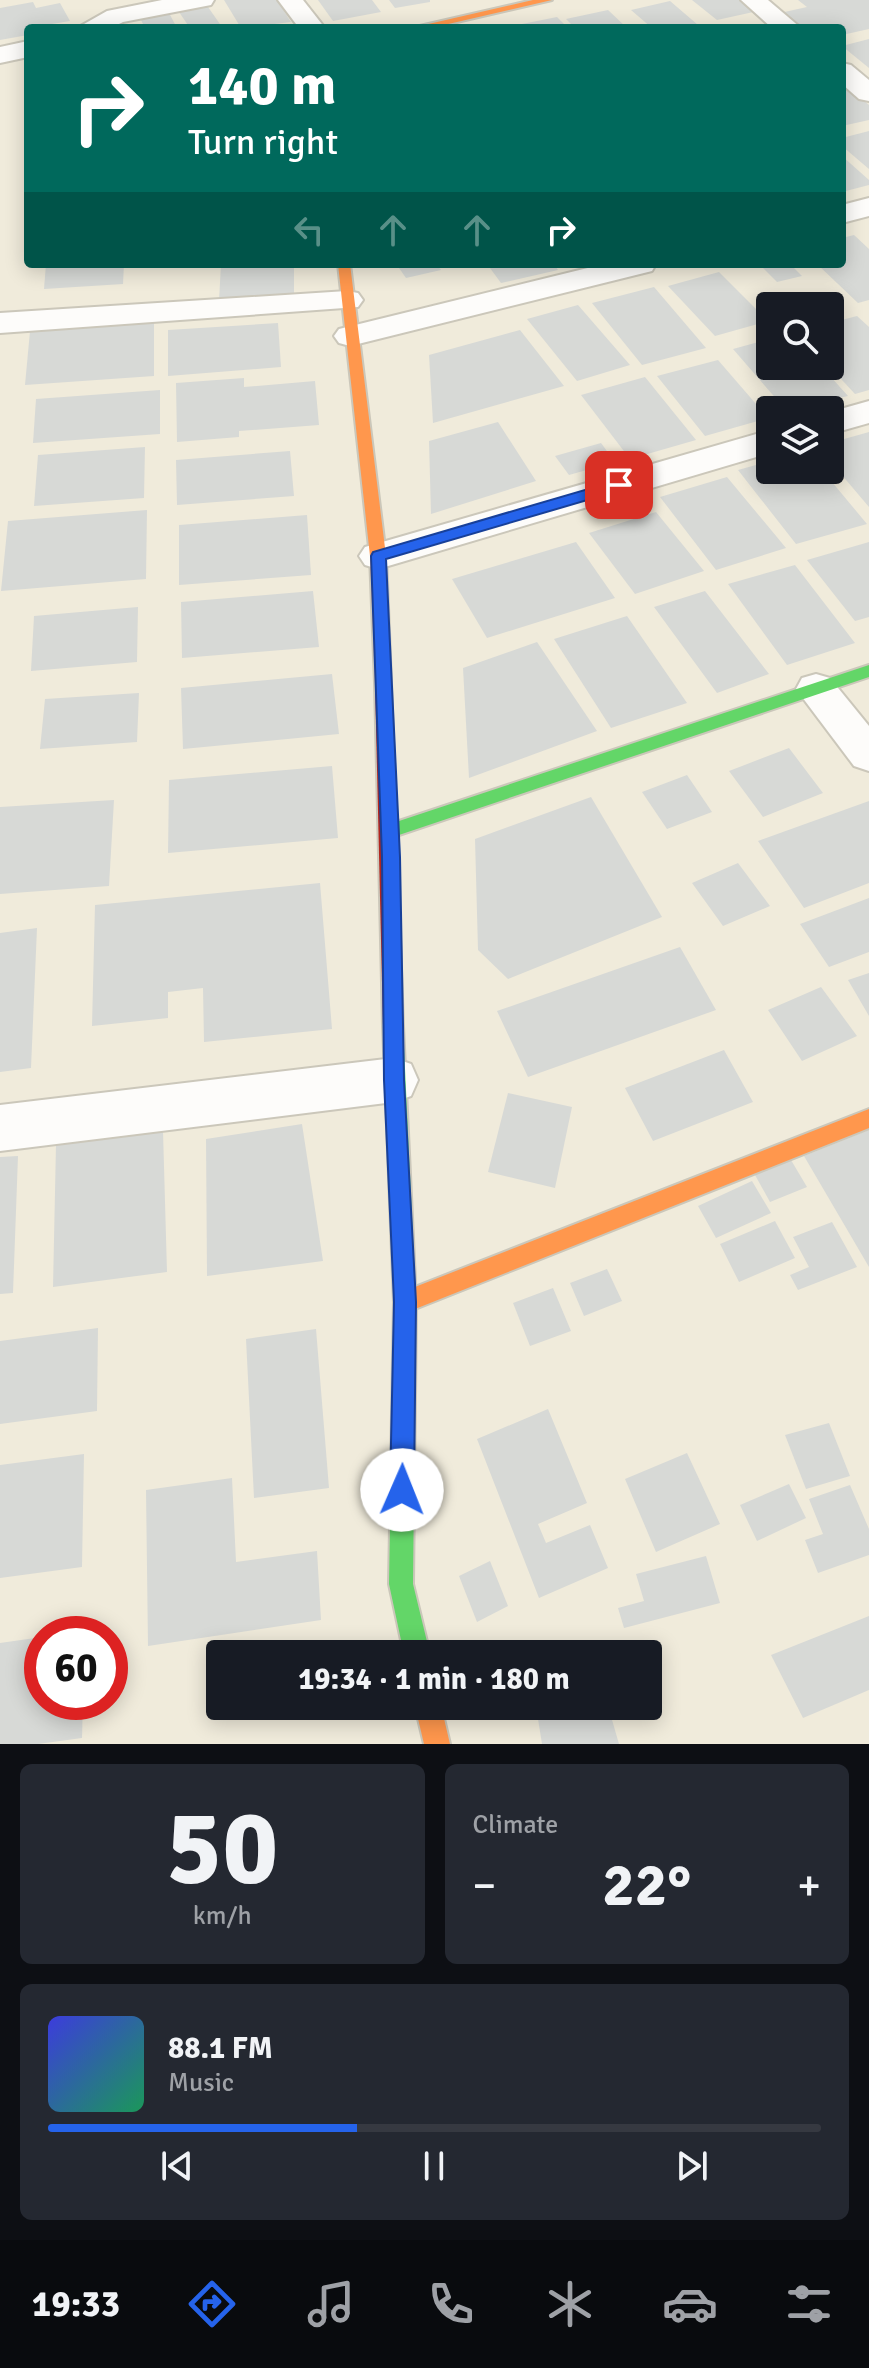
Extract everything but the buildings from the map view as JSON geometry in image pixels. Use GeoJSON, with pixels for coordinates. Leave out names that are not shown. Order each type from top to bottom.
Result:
{"type":"FeatureCollection","features":[{"type":"Feature","properties":{"kind":"main road"},"geometry":{"type":"LineString","coordinates":[[434,24],[545,0]]}},
{"type":"Feature","properties":{"kind":"main road"},"geometry":{"type":"LineString","coordinates":[[344,268],[378,556],[390,831],[394,1080],[405,1302],[401,1584],[414,1640]]}},
{"type":"Feature","properties":{"kind":"main road"},"geometry":{"type":"LineString","coordinates":[[390,831],[869,671]]}},
{"type":"Feature","properties":{"kind":"main road"},"geometry":{"type":"LineString","coordinates":[[405,1302],[869,1118]]}},
{"type":"Feature","properties":{"kind":"main road"},"geometry":{"type":"LineString","coordinates":[[431,1720],[437,1744]]}},
{"type":"Feature","properties":{"kind":"street"},"geometry":{"type":"LineString","coordinates":[[99,24],[116,16],[202,0]]}},
{"type":"Feature","properties":{"kind":"street"},"geometry":{"type":"LineString","coordinates":[[290,0],[309,24]]}},
{"type":"Feature","properties":{"kind":"street"},"geometry":{"type":"LineString","coordinates":[[753,0],[783,24]]}},
{"type":"Feature","properties":{"kind":"street"},"geometry":{"type":"LineString","coordinates":[[0,55],[24,50]]}},
{"type":"Feature","properties":{"kind":"street"},"geometry":{"type":"LineString","coordinates":[[846,74],[869,93]]}},
{"type":"Feature","properties":{"kind":"street"},"geometry":{"type":"LineString","coordinates":[[846,213],[869,207]]}},
{"type":"Feature","properties":{"kind":"street"},"geometry":{"type":"LineString","coordinates":[[350,336],[625,268]]}},
{"type":"Feature","properties":{"kind":"street"},"geometry":{"type":"LineString","coordinates":[[0,323],[347,300]]}},
{"type":"Feature","properties":{"kind":"street"},"geometry":{"type":"LineString","coordinates":[[844,419],[869,412]]}},
{"type":"Feature","properties":{"kind":"street"},"geometry":{"type":"LineString","coordinates":[[378,556],[756,445]]}},
{"type":"Feature","properties":{"kind":"street"},"geometry":{"type":"LineString","coordinates":[[816,689],[869,755]]}},
{"type":"Feature","properties":{"kind":"street"},"geometry":{"type":"LineString","coordinates":[[0,1128],[394,1080]]}},
{"type":"Feature","properties":{"kind":"traffic: fast"},"geometry":{"type":"LineString","coordinates":[[390,831],[869,671]]}},
{"type":"Feature","properties":{"kind":"traffic: fast"},"geometry":{"type":"LineString","coordinates":[[393,1026],[405,1302],[401,1584],[414,1640]]}},
{"type":"Feature","properties":{"kind":"traffic: slow"},"geometry":{"type":"LineString","coordinates":[[435,24],[547,0]]}},
{"type":"Feature","properties":{"kind":"traffic: slow"},"geometry":{"type":"LineString","coordinates":[[344,268],[378,556],[383,683]]}},
{"type":"Feature","properties":{"kind":"traffic: slow"},"geometry":{"type":"LineString","coordinates":[[405,1302],[869,1118]]}},
{"type":"Feature","properties":{"kind":"traffic: slow"},"geometry":{"type":"LineString","coordinates":[[431,1720],[437,1744]]}},
{"type":"Feature","properties":{"kind":"traffic: jam"},"geometry":{"type":"LineString","coordinates":[[383,683],[393,1026]]}},
{"type":"Feature","properties":{"kind":"route"},"geometry":{"type":"LineString","coordinates":[[402,1490],[405,1302],[394,1080],[391,857],[378,556],[619,485]]}}]}
